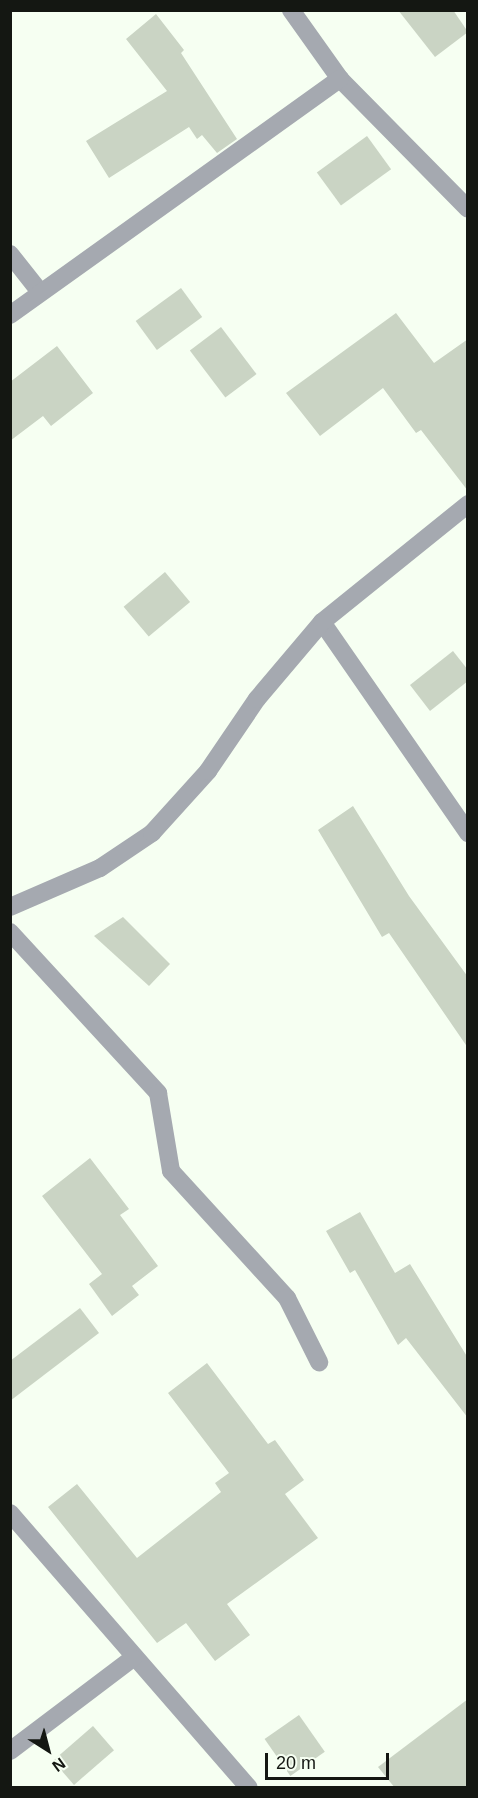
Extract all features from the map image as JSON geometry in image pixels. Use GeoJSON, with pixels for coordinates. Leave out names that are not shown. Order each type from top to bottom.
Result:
{"type":"FeatureCollection","features":[{"type":"Feature","properties":{"kind":"street"},"geometry":{"type":"LineString","coordinates":[[291,10],[340,79],[468,209]]}},
{"type":"Feature","properties":{"kind":"street"},"geometry":{"type":"LineString","coordinates":[[10,315],[340,79]]}},
{"type":"Feature","properties":{"kind":"street"},"geometry":{"type":"LineString","coordinates":[[10,254],[40,292]]}},
{"type":"Feature","properties":{"kind":"street"},"geometry":{"type":"LineString","coordinates":[[10,906],[100,868],[152,833],[208,771],[257,699],[322,622],[468,504]]}},
{"type":"Feature","properties":{"kind":"street"},"geometry":{"type":"LineString","coordinates":[[322,622],[468,833]]}},
{"type":"Feature","properties":{"kind":"street"},"geometry":{"type":"LineString","coordinates":[[10,932],[158,1093],[171,1171],[287,1298],[319,1362]]}},
{"type":"Feature","properties":{"kind":"street"},"geometry":{"type":"LineString","coordinates":[[10,1514],[133,1659],[249,1788]]}},
{"type":"Feature","properties":{"kind":"street"},"geometry":{"type":"LineString","coordinates":[[10,1751],[133,1659]]}},
{"type":"Feature","properties":{"kind":"building"},"geometry":{"type":"Polygon","coordinates":[[[398,10],[453,10],[468,32],[435,57],[398,10]]]}},
{"type":"Feature","properties":{"kind":"building"},"geometry":{"type":"Polygon","coordinates":[[[156,14],[184,50],[181,53],[237,139],[217,153],[202,135],[197,139],[189,127],[109,178],[86,141],[167,91],[126,39],[156,14]]]}},
{"type":"Feature","properties":{"kind":"building"},"geometry":{"type":"Polygon","coordinates":[[[367,136],[391,169],[341,206],[317,172],[367,136]]]}},
{"type":"Feature","properties":{"kind":"building"},"geometry":{"type":"Polygon","coordinates":[[[181,288],[202,317],[157,350],[136,321],[181,288]]]}},
{"type":"Feature","properties":{"kind":"building"},"geometry":{"type":"Polygon","coordinates":[[[396,313],[434,363],[468,339],[468,491],[421,430],[416,433],[383,388],[320,436],[286,393],[396,313]]]}},
{"type":"Feature","properties":{"kind":"building"},"geometry":{"type":"Polygon","coordinates":[[[221,327],[257,374],[225,398],[190,350],[221,327]]]}},
{"type":"Feature","properties":{"kind":"building"},"geometry":{"type":"Polygon","coordinates":[[[57,346],[93,393],[51,426],[43,416],[10,441],[10,382],[57,346]]]}},
{"type":"Feature","properties":{"kind":"building"},"geometry":{"type":"Polygon","coordinates":[[[165,572],[190,602],[149,637],[124,607],[165,572]]]}},
{"type":"Feature","properties":{"kind":"building"},"geometry":{"type":"Polygon","coordinates":[[[453,651],[468,670],[468,681],[430,711],[410,685],[453,651]]]}},
{"type":"Feature","properties":{"kind":"building"},"geometry":{"type":"Polygon","coordinates":[[[353,806],[409,896],[468,977],[468,1048],[389,933],[382,937],[318,830],[353,806]]]}},
{"type":"Feature","properties":{"kind":"building"},"geometry":{"type":"Polygon","coordinates":[[[123,917],[170,964],[149,986],[94,936],[123,917]]]}},
{"type":"Feature","properties":{"kind":"building"},"geometry":{"type":"Polygon","coordinates":[[[90,1158],[129,1209],[120,1215],[158,1266],[132,1286],[139,1295],[112,1316],[89,1284],[102,1274],[42,1196],[90,1158]]]}},
{"type":"Feature","properties":{"kind":"building"},"geometry":{"type":"Polygon","coordinates":[[[360,1212],[395,1273],[410,1264],[468,1358],[468,1418],[406,1338],[398,1345],[355,1270],[350,1273],[326,1231],[360,1212]]]}},
{"type":"Feature","properties":{"kind":"building"},"geometry":{"type":"Polygon","coordinates":[[[80,1308],[99,1333],[10,1401],[10,1361],[80,1308]]]}},
{"type":"Feature","properties":{"kind":"building"},"geometry":{"type":"Polygon","coordinates":[[[207,1363],[268,1444],[275,1440],[304,1480],[285,1494],[318,1538],[227,1604],[250,1635],[215,1661],[186,1623],[157,1643],[48,1507],[77,1484],[137,1558],[221,1492],[215,1483],[229,1473],[168,1393],[207,1363]]]}},
{"type":"Feature","properties":{"kind":"building"},"geometry":{"type":"Polygon","coordinates":[[[468,1699],[468,1788],[395,1788],[378,1767],[468,1699]]]}},
{"type":"Feature","properties":{"kind":"building"},"geometry":{"type":"Polygon","coordinates":[[[299,1715],[325,1752],[290,1776],[265,1739],[299,1715]]]}},
{"type":"Feature","properties":{"kind":"building"},"geometry":{"type":"Polygon","coordinates":[[[93,1726],[114,1750],[74,1785],[53,1761],[93,1726]]]}}]}
